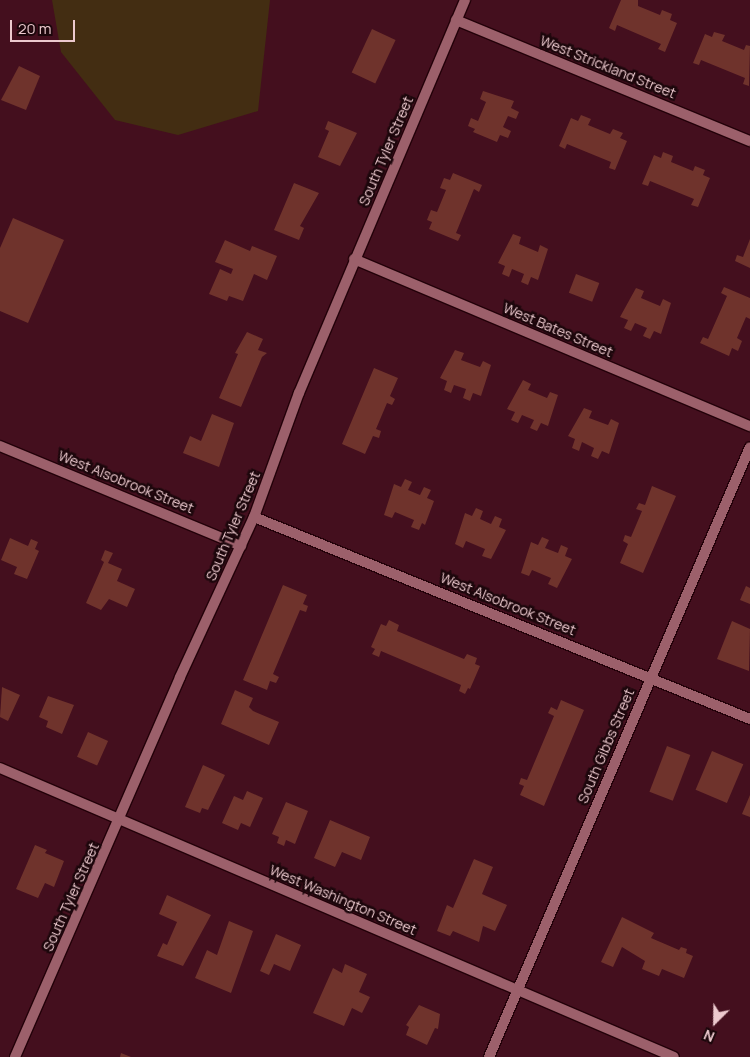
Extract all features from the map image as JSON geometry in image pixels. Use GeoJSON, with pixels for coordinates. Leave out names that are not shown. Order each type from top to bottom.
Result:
{"type":"FeatureCollection","features":[{"type":"Feature","properties":{"kind":"street","name":"South Tyler Street"},"geometry":{"type":"LineString","coordinates":[[15,1057],[121,819],[180,677],[254,517],[299,392],[465,0]]}},
{"type":"Feature","properties":{"kind":"street","name":"West Strickland Street"},"geometry":{"type":"LineString","coordinates":[[456,20],[750,141]]}},
{"type":"Feature","properties":{"kind":"street","name":"West Bates Street"},"geometry":{"type":"LineString","coordinates":[[354,259],[750,426]]}},
{"type":"Feature","properties":{"kind":"street","name":"West Alsobrook Street"},"geometry":{"type":"LineString","coordinates":[[0,446],[241,546]]}},
{"type":"Feature","properties":{"kind":"street","name":"South Gibbs Street"},"geometry":{"type":"LineString","coordinates":[[489,1057],[750,447]]}},
{"type":"Feature","properties":{"kind":"street","name":"West Alsobrook Street"},"geometry":{"type":"LineString","coordinates":[[254,517],[750,719]]}},
{"type":"Feature","properties":{"kind":"street","name":"West Washington Street"},"geometry":{"type":"LineString","coordinates":[[0,768],[674,1057]]}},
{"type":"Feature","properties":{"kind":"shaded area"},"geometry":{"type":"Polygon","coordinates":[[[52,0],[270,0],[258,111],[178,135],[115,120],[61,52],[52,0]]]}},
{"type":"Feature","properties":{"kind":"building"},"geometry":{"type":"Polygon","coordinates":[[[621,0],[638,0],[638,6],[660,15],[662,10],[672,14],[670,20],[677,23],[665,52],[658,49],[661,44],[617,25],[615,31],[609,28],[621,0]]]}},
{"type":"Feature","properties":{"kind":"building"},"geometry":{"type":"Polygon","coordinates":[[[372,29],[396,40],[375,83],[352,73],[372,29]]]}},
{"type":"Feature","properties":{"kind":"building"},"geometry":{"type":"Polygon","coordinates":[[[714,32],[725,35],[722,41],[744,50],[746,45],[750,46],[749,86],[743,84],[745,78],[701,60],[699,65],[693,63],[705,34],[712,37],[714,32]]]}},
{"type":"Feature","properties":{"kind":"building"},"geometry":{"type":"Polygon","coordinates":[[[19,66],[40,76],[26,110],[1,100],[19,66]]]}},
{"type":"Feature","properties":{"kind":"building"},"geometry":{"type":"Polygon","coordinates":[[[483,91],[514,101],[511,108],[519,112],[516,119],[508,116],[503,127],[511,131],[508,138],[500,135],[497,142],[473,132],[475,129],[468,126],[471,118],[478,121],[486,102],[480,99],[483,91]]]}},
{"type":"Feature","properties":{"kind":"building"},"geometry":{"type":"Polygon","coordinates":[[[581,115],[591,119],[588,125],[610,134],[613,129],[623,133],[620,138],[627,141],[615,170],[609,168],[611,162],[567,144],[565,149],[559,146],[571,118],[578,121],[581,115]]]}},
{"type":"Feature","properties":{"kind":"building"},"geometry":{"type":"Polygon","coordinates":[[[328,121],[357,133],[340,166],[318,157],[329,131],[325,129],[328,121]]]}},
{"type":"Feature","properties":{"kind":"building"},"geometry":{"type":"Polygon","coordinates":[[[663,152],[673,156],[671,162],[693,171],[695,166],[705,170],[703,175],[710,178],[698,207],[691,205],[694,199],[650,181],[648,186],[642,184],[654,155],[661,158],[663,152]]]}},
{"type":"Feature","properties":{"kind":"building"},"geometry":{"type":"Polygon","coordinates":[[[453,173],[482,185],[479,192],[474,189],[456,233],[461,235],[458,241],[429,229],[432,222],[427,220],[431,210],[437,212],[446,190],[440,188],[444,178],[450,180],[453,173]]]}},
{"type":"Feature","properties":{"kind":"building"},"geometry":{"type":"Polygon","coordinates":[[[294,183],[319,193],[300,226],[304,228],[299,240],[274,230],[294,183]]]}},
{"type":"Feature","properties":{"kind":"building"},"geometry":{"type":"Polygon","coordinates":[[[13,218],[64,240],[28,323],[0,311],[0,248],[13,218]]]}},
{"type":"Feature","properties":{"kind":"building"},"geometry":{"type":"Polygon","coordinates":[[[513,234],[521,237],[519,244],[538,252],[540,245],[548,249],[538,280],[531,277],[528,285],[521,282],[524,274],[512,269],[509,277],[502,274],[505,266],[498,263],[513,234]]]}},
{"type":"Feature","properties":{"kind":"building"},"geometry":{"type":"Polygon","coordinates":[[[750,239],[750,268],[735,261],[737,255],[743,257],[750,239]]]}},
{"type":"Feature","properties":{"kind":"building"},"geometry":{"type":"Polygon","coordinates":[[[225,240],[250,251],[252,246],[277,256],[267,280],[254,274],[243,301],[229,296],[227,301],[209,294],[220,269],[231,274],[233,269],[215,262],[225,240]]]}},
{"type":"Feature","properties":{"kind":"building"},"geometry":{"type":"Polygon","coordinates":[[[576,274],[599,283],[592,302],[569,293],[576,274]]]}},
{"type":"Feature","properties":{"kind":"building"},"geometry":{"type":"Polygon","coordinates":[[[724,287],[750,298],[750,319],[746,317],[737,338],[742,341],[738,351],[732,348],[729,356],[700,343],[703,337],[708,339],[727,296],[721,293],[724,287]]]}},
{"type":"Feature","properties":{"kind":"building"},"geometry":{"type":"Polygon","coordinates":[[[636,288],[644,291],[641,298],[660,306],[663,299],[671,303],[661,334],[654,331],[650,339],[643,336],[647,328],[635,323],[631,331],[624,328],[628,320],[620,317],[636,288]]]}},
{"type":"Feature","properties":{"kind":"building"},"geometry":{"type":"Polygon","coordinates":[[[247,332],[263,339],[258,350],[267,353],[262,357],[241,407],[219,398],[238,354],[235,353],[247,332]]]}},
{"type":"Feature","properties":{"kind":"building"},"geometry":{"type":"Polygon","coordinates":[[[455,350],[464,353],[461,360],[480,367],[483,361],[491,365],[481,396],[473,393],[470,401],[463,398],[466,389],[454,385],[451,393],[444,390],[447,381],[440,378],[455,350]]]}},
{"type":"Feature","properties":{"kind":"building"},"geometry":{"type":"Polygon","coordinates":[[[374,368],[398,378],[390,396],[395,399],[392,405],[387,403],[376,429],[381,431],[379,438],[373,436],[365,454],[342,444],[374,368]]]}},
{"type":"Feature","properties":{"kind":"building"},"geometry":{"type":"Polygon","coordinates":[[[523,380],[531,384],[528,390],[547,398],[550,392],[558,395],[548,426],[541,423],[537,431],[530,428],[534,420],[522,415],[518,423],[511,420],[515,412],[507,409],[523,380]]]}},
{"type":"Feature","properties":{"kind":"building"},"geometry":{"type":"Polygon","coordinates":[[[584,408],[592,411],[589,418],[608,425],[611,419],[619,423],[609,454],[602,451],[598,459],[591,456],[594,448],[582,442],[579,451],[572,448],[575,439],[568,436],[584,408]]]}},
{"type":"Feature","properties":{"kind":"building"},"geometry":{"type":"Polygon","coordinates":[[[212,414],[234,423],[219,467],[183,453],[190,436],[201,441],[212,414]]]}},
{"type":"Feature","properties":{"kind":"building"},"geometry":{"type":"Polygon","coordinates":[[[405,479],[412,482],[408,490],[420,495],[424,487],[431,490],[427,498],[434,501],[425,525],[422,523],[419,530],[411,527],[414,520],[395,512],[392,518],[384,515],[394,484],[401,487],[405,479]]]}},
{"type":"Feature","properties":{"kind":"building"},"geometry":{"type":"Polygon","coordinates":[[[652,486],[676,496],[643,573],[620,563],[628,544],[623,541],[625,535],[631,537],[642,511],[636,509],[639,503],[645,505],[652,486]]]}},
{"type":"Feature","properties":{"kind":"building"},"geometry":{"type":"Polygon","coordinates":[[[476,508],[483,511],[480,519],[491,524],[495,516],[502,519],[499,527],[506,530],[491,559],[482,556],[485,549],[466,541],[463,548],[455,544],[465,513],[472,516],[476,508]]]}},
{"type":"Feature","properties":{"kind":"building"},"geometry":{"type":"Polygon","coordinates":[[[542,537],[549,540],[545,548],[558,553],[561,545],[568,548],[565,556],[572,559],[557,588],[548,584],[551,578],[532,570],[529,576],[521,573],[531,542],[538,545],[542,537]]]}},
{"type":"Feature","properties":{"kind":"building"},"geometry":{"type":"Polygon","coordinates":[[[10,538],[28,546],[31,539],[38,542],[35,549],[39,551],[27,579],[14,574],[17,567],[1,560],[10,538]]]}},
{"type":"Feature","properties":{"kind":"building"},"geometry":{"type":"Polygon","coordinates":[[[105,550],[113,553],[108,563],[122,569],[117,581],[135,589],[127,607],[109,599],[101,610],[86,603],[104,562],[101,560],[105,550]]]}},
{"type":"Feature","properties":{"kind":"building"},"geometry":{"type":"Polygon","coordinates":[[[283,585],[307,595],[303,604],[308,606],[306,612],[300,610],[273,674],[279,677],[276,683],[270,681],[267,690],[243,680],[283,585]]]}},
{"type":"Feature","properties":{"kind":"building"},"geometry":{"type":"Polygon","coordinates":[[[746,586],[750,588],[750,604],[740,600],[746,586]]]}},
{"type":"Feature","properties":{"kind":"building"},"geometry":{"type":"Polygon","coordinates":[[[389,620],[399,625],[397,631],[464,659],[467,654],[477,658],[475,664],[480,666],[470,689],[468,688],[465,694],[459,691],[461,685],[381,651],[379,657],[372,654],[375,649],[371,647],[381,624],[386,626],[389,620]]]}},
{"type":"Feature","properties":{"kind":"building"},"geometry":{"type":"Polygon","coordinates":[[[732,621],[750,629],[749,671],[717,659],[732,621]]]}},
{"type":"Feature","properties":{"kind":"building"},"geometry":{"type":"Polygon","coordinates":[[[2,687],[20,695],[8,721],[0,717],[2,687]]]}},
{"type":"Feature","properties":{"kind":"building"},"geometry":{"type":"Polygon","coordinates":[[[235,690],[253,698],[249,707],[253,711],[279,722],[269,745],[221,724],[235,690]]]}},
{"type":"Feature","properties":{"kind":"building"},"geometry":{"type":"Polygon","coordinates":[[[48,696],[74,705],[62,734],[46,727],[48,721],[39,717],[48,696]]]}},
{"type":"Feature","properties":{"kind":"building"},"geometry":{"type":"Polygon","coordinates":[[[561,700],[584,710],[544,806],[520,795],[524,786],[519,784],[521,778],[527,780],[554,716],[548,713],[551,707],[557,710],[561,700]]]}},
{"type":"Feature","properties":{"kind":"building"},"geometry":{"type":"Polygon","coordinates":[[[88,732],[108,741],[97,766],[77,757],[88,732]]]}},
{"type":"Feature","properties":{"kind":"building"},"geometry":{"type":"Polygon","coordinates":[[[667,746],[690,755],[673,801],[649,792],[667,746]]]}},
{"type":"Feature","properties":{"kind":"building"},"geometry":{"type":"Polygon","coordinates":[[[712,751],[743,764],[727,803],[696,790],[712,751]]]}},
{"type":"Feature","properties":{"kind":"building"},"geometry":{"type":"Polygon","coordinates":[[[203,765],[225,775],[208,810],[202,808],[200,813],[185,807],[203,765]]]}},
{"type":"Feature","properties":{"kind":"building"},"geometry":{"type":"Polygon","coordinates":[[[247,791],[263,798],[250,827],[241,823],[238,830],[222,823],[234,796],[243,800],[247,791]]]}},
{"type":"Feature","properties":{"kind":"building"},"geometry":{"type":"Polygon","coordinates":[[[750,795],[750,817],[742,814],[750,795]]]}},
{"type":"Feature","properties":{"kind":"building"},"geometry":{"type":"Polygon","coordinates":[[[286,802],[308,811],[295,844],[286,840],[284,846],[277,843],[279,837],[272,834],[286,802]]]}},
{"type":"Feature","properties":{"kind":"building"},"geometry":{"type":"Polygon","coordinates":[[[330,820],[370,837],[361,860],[342,852],[335,867],[314,858],[330,820]]]}},
{"type":"Feature","properties":{"kind":"building"},"geometry":{"type":"Polygon","coordinates":[[[35,845],[47,850],[45,853],[64,861],[54,887],[45,883],[38,898],[16,889],[35,845]]]}},
{"type":"Feature","properties":{"kind":"building"},"geometry":{"type":"Polygon","coordinates":[[[474,859],[493,867],[482,894],[507,905],[495,931],[483,926],[479,942],[453,931],[450,936],[437,931],[447,905],[453,908],[474,859]]]}},
{"type":"Feature","properties":{"kind":"building"},"geometry":{"type":"Polygon","coordinates":[[[167,895],[211,915],[183,966],[157,956],[163,943],[167,945],[177,922],[159,914],[167,895]]]}},
{"type":"Feature","properties":{"kind":"building"},"geometry":{"type":"Polygon","coordinates":[[[622,917],[654,933],[651,938],[679,950],[681,947],[687,949],[686,953],[693,956],[684,978],[662,969],[659,976],[642,969],[645,961],[622,947],[613,967],[601,962],[622,917]]]}},
{"type":"Feature","properties":{"kind":"building"},"geometry":{"type":"Polygon","coordinates":[[[229,921],[253,931],[231,993],[195,978],[207,950],[217,955],[229,921]]]}},
{"type":"Feature","properties":{"kind":"building"},"geometry":{"type":"Polygon","coordinates":[[[276,934],[301,945],[290,971],[274,964],[269,975],[260,971],[276,934]]]}},
{"type":"Feature","properties":{"kind":"building"},"geometry":{"type":"Polygon","coordinates":[[[345,964],[367,974],[359,992],[370,997],[362,1013],[352,1008],[344,1026],[313,1013],[333,968],[342,973],[345,964]]]}},
{"type":"Feature","properties":{"kind":"building"},"geometry":{"type":"Polygon","coordinates":[[[419,1005],[440,1014],[438,1029],[435,1028],[427,1045],[406,1035],[409,1027],[406,1025],[419,1005]]]}},
{"type":"Feature","properties":{"kind":"building"},"geometry":{"type":"Polygon","coordinates":[[[121,1053],[131,1057],[120,1057],[121,1053]]]}}]}
